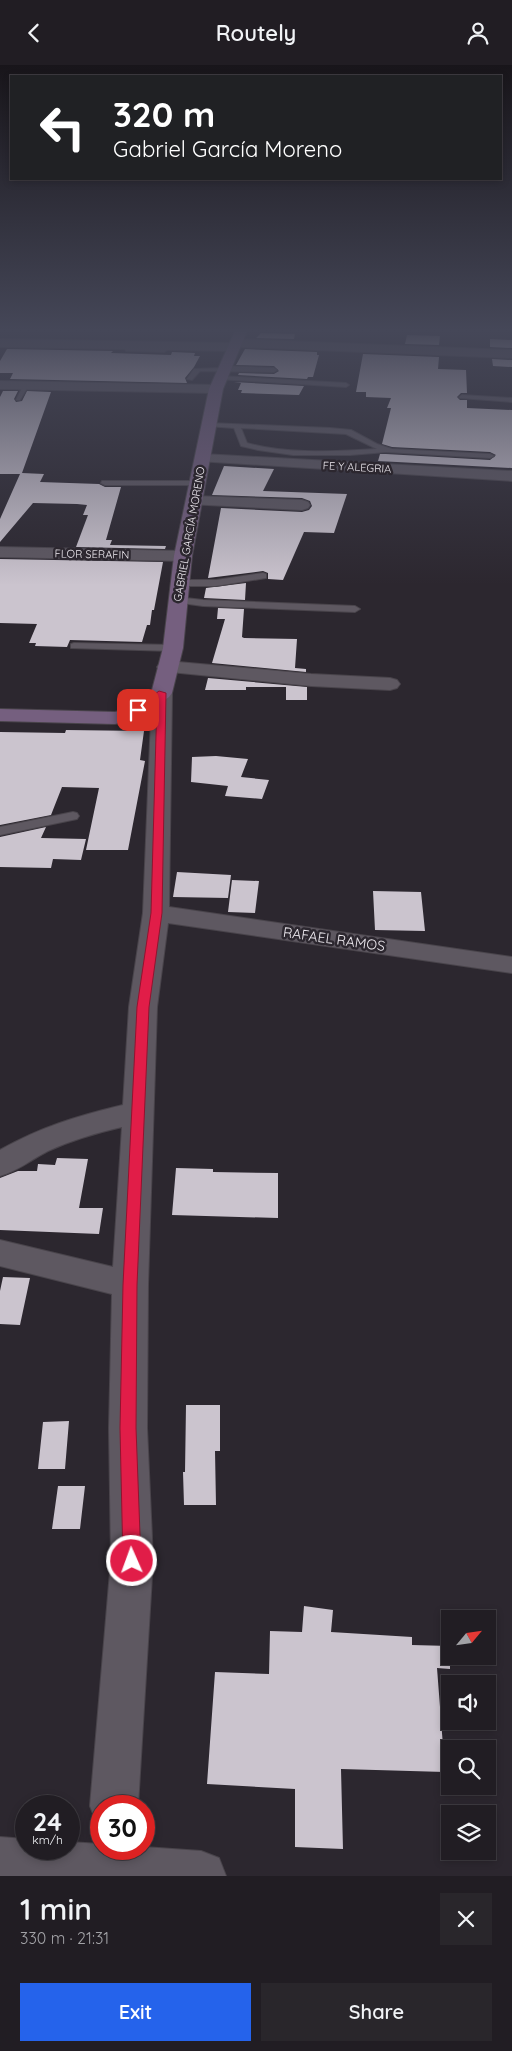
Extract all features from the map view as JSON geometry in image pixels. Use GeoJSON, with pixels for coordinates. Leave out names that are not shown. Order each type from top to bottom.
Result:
{"type":"FeatureCollection","features":[{"type":"Feature","properties":{"kind":"street","name":"GABRIEL GARCÍA MORENO"},"geometry":{"type":"LineString","coordinates":[[162,693],[173,648],[183,556],[212,416]]}},
{"type":"Feature","properties":{"kind":"street","name":"FE Y ALEGRIA"},"geometry":{"type":"LineString","coordinates":[[203,458],[512,476]]}},
{"type":"Feature","properties":{"kind":"street"},"geometry":{"type":"LineString","coordinates":[[194,501],[302,505]]}},
{"type":"Feature","properties":{"kind":"street","name":"FLOR SERAFIN"},"geometry":{"type":"LineString","coordinates":[[0,552],[183,556]]}},
{"type":"Feature","properties":{"kind":"street"},"geometry":{"type":"LineString","coordinates":[[167,667],[311,680],[390,684]]}},
{"type":"Feature","properties":{"kind":"street"},"geometry":{"type":"LineString","coordinates":[[0,715],[115,718],[129,715],[162,693]]}},
{"type":"Feature","properties":{"kind":"street"},"geometry":{"type":"LineString","coordinates":[[115,1795],[132,1561],[128,1428],[130,1285],[143,1007],[156,913],[162,693]]}},
{"type":"Feature","properties":{"kind":"street","name":"RAFAEL RAMOS"},"geometry":{"type":"LineString","coordinates":[[156,913],[512,965]]}},
{"type":"Feature","properties":{"kind":"street"},"geometry":{"type":"LineString","coordinates":[[0,1165],[36,1144],[77,1127],[139,1112]]}},
{"type":"Feature","properties":{"kind":"street"},"geometry":{"type":"LineString","coordinates":[[0,1253],[130,1285]]}},
{"type":"Feature","properties":{"kind":"street"},"geometry":{"type":"LineString","coordinates":[[0,1862],[110,1865],[201,1876]]}},
{"type":"Feature","properties":{"kind":"lane"},"geometry":{"type":"LineString","coordinates":[[209,425],[348,432],[374,446],[392,451]]}},
{"type":"Feature","properties":{"kind":"lane"},"geometry":{"type":"LineString","coordinates":[[236,426],[244,444],[254,448],[275,451],[339,453],[392,451],[490,456]]}},
{"type":"Feature","properties":{"kind":"lane"},"geometry":{"type":"LineString","coordinates":[[105,483],[198,483]]}},
{"type":"Feature","properties":{"kind":"lane"},"geometry":{"type":"LineString","coordinates":[[179,583],[216,583],[263,576]]}},
{"type":"Feature","properties":{"kind":"lane"},"geometry":{"type":"LineString","coordinates":[[177,600],[203,603],[355,609]]}},
{"type":"Feature","properties":{"kind":"lane"},"geometry":{"type":"LineString","coordinates":[[74,646],[173,648]]}},
{"type":"Feature","properties":{"kind":"lane"},"geometry":{"type":"LineString","coordinates":[[0,831],[73,816]]}},
{"type":"Feature","properties":{"kind":"building"},"geometry":{"type":"Polygon","coordinates":[[[0,416],[43,416],[22,473],[44,474],[40,482],[99,484],[105,487],[121,487],[106,540],[112,540],[110,545],[166,546],[165,549],[76,547],[88,515],[83,515],[87,505],[77,504],[33,503],[0,542],[0,519],[20,474],[0,474],[0,416]]]}},
{"type":"Feature","properties":{"kind":"building"},"geometry":{"type":"Polygon","coordinates":[[[389,416],[512,416],[512,468],[378,461],[380,454],[490,460],[496,455],[490,452],[392,447],[382,444],[389,416]]]}},
{"type":"Feature","properties":{"kind":"building"},"geometry":{"type":"Polygon","coordinates":[[[224,466],[274,469],[263,491],[347,494],[334,533],[304,532],[283,580],[268,579],[268,573],[263,571],[208,578],[221,508],[302,512],[309,510],[312,506],[310,501],[302,498],[212,495],[224,466]]]}},
{"type":"Feature","properties":{"kind":"building"},"geometry":{"type":"Polygon","coordinates":[[[0,559],[163,562],[154,610],[152,610],[150,625],[147,625],[142,642],[70,640],[67,647],[35,646],[36,643],[29,643],[37,624],[0,623],[0,559]]]}},
{"type":"Feature","properties":{"kind":"building"},"geometry":{"type":"Polygon","coordinates":[[[246,583],[245,600],[204,598],[206,588],[246,583]]]}},
{"type":"Feature","properties":{"kind":"building"},"geometry":{"type":"Polygon","coordinates":[[[218,608],[244,609],[242,637],[244,638],[297,639],[295,668],[306,669],[306,672],[212,663],[225,619],[217,619],[218,608]]]}},
{"type":"Feature","properties":{"kind":"building"},"geometry":{"type":"Polygon","coordinates":[[[208,678],[307,687],[307,700],[286,700],[286,687],[246,687],[246,690],[205,690],[208,678]]]}},
{"type":"Feature","properties":{"kind":"building"},"geometry":{"type":"Polygon","coordinates":[[[66,730],[144,731],[140,760],[145,761],[128,850],[86,850],[99,788],[62,787],[51,815],[0,825],[0,732],[65,733],[66,730]]]}},
{"type":"Feature","properties":{"kind":"building"},"geometry":{"type":"Polygon","coordinates":[[[216,756],[248,759],[241,777],[269,780],[262,799],[225,796],[228,786],[191,782],[192,757],[216,756]]]}},
{"type":"Feature","properties":{"kind":"building"},"geometry":{"type":"Polygon","coordinates":[[[46,827],[41,838],[86,839],[81,860],[53,859],[51,868],[0,867],[0,837],[46,827]]]}},
{"type":"Feature","properties":{"kind":"building"},"geometry":{"type":"Polygon","coordinates":[[[177,872],[231,875],[228,898],[173,897],[177,872]]]}},
{"type":"Feature","properties":{"kind":"building"},"geometry":{"type":"Polygon","coordinates":[[[232,880],[259,881],[255,913],[228,912],[232,880]]]}},
{"type":"Feature","properties":{"kind":"building"},"geometry":{"type":"Polygon","coordinates":[[[373,891],[421,892],[425,931],[375,930],[373,891]]]}},
{"type":"Feature","properties":{"kind":"building"},"geometry":{"type":"Polygon","coordinates":[[[57,1158],[88,1159],[79,1208],[103,1208],[99,1234],[0,1230],[0,1178],[18,1171],[37,1171],[38,1164],[55,1165],[57,1158]]]}},
{"type":"Feature","properties":{"kind":"building"},"geometry":{"type":"Polygon","coordinates":[[[176,1168],[213,1169],[213,1172],[278,1173],[278,1218],[172,1215],[176,1168]]]}},
{"type":"Feature","properties":{"kind":"building"},"geometry":{"type":"Polygon","coordinates":[[[3,1277],[30,1278],[20,1325],[0,1324],[0,1291],[3,1277]]]}},
{"type":"Feature","properties":{"kind":"building"},"geometry":{"type":"Polygon","coordinates":[[[186,1405],[220,1405],[220,1451],[215,1451],[216,1505],[184,1505],[183,1472],[185,1472],[186,1405]]]}},
{"type":"Feature","properties":{"kind":"building"},"geometry":{"type":"Polygon","coordinates":[[[69,1421],[65,1469],[38,1469],[43,1422],[69,1421]]]}},
{"type":"Feature","properties":{"kind":"building"},"geometry":{"type":"Polygon","coordinates":[[[58,1486],[85,1486],[80,1529],[52,1529],[58,1486]]]}},
{"type":"Feature","properties":{"kind":"building"},"geometry":{"type":"Polygon","coordinates":[[[304,1606],[333,1610],[331,1632],[412,1637],[412,1645],[441,1646],[441,1665],[450,1665],[450,1669],[437,1668],[443,1740],[441,1740],[441,1772],[341,1769],[343,1849],[295,1847],[295,1789],[207,1784],[215,1672],[269,1674],[270,1631],[302,1632],[304,1606]]]}},
{"type":"Feature","properties":{"kind":"route"},"geometry":{"type":"LineString","coordinates":[[132,1561],[128,1428],[130,1285],[143,1007],[156,913],[162,693],[138,710]]}}]}
